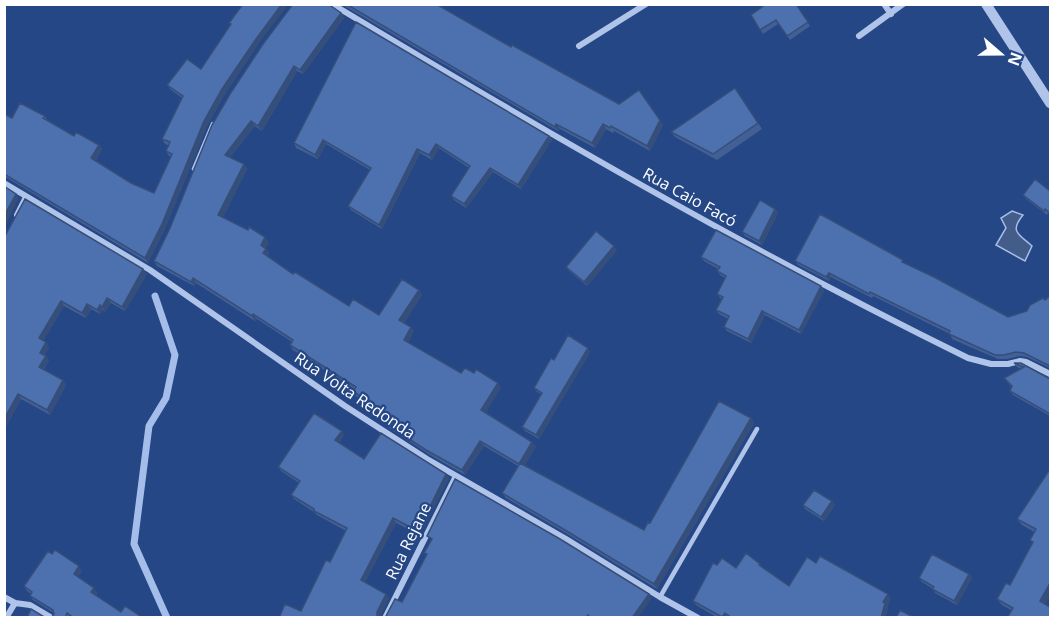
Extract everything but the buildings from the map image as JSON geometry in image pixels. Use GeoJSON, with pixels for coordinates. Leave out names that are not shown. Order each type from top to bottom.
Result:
{"type":"FeatureCollection","features":[{"type":"Feature","properties":{"kind":"street","name":"Rua Caio Facó"},"geometry":{"type":"LineString","coordinates":[[332,4],[547,133],[777,260],[968,358],[991,364],[1026,362],[1050,374]]}},
{"type":"Feature","properties":{"kind":"street"},"geometry":{"type":"LineString","coordinates":[[579,46],[646,4]]}},
{"type":"Feature","properties":{"kind":"street"},"geometry":{"type":"LineString","coordinates":[[884,4],[891,14]]}},
{"type":"Feature","properties":{"kind":"street"},"geometry":{"type":"LineString","coordinates":[[859,36],[903,4]]}},
{"type":"Feature","properties":{"kind":"street"},"geometry":{"type":"LineString","coordinates":[[986,4],[1050,103]]}},
{"type":"Feature","properties":{"kind":"street","name":"Rua Volta Redonda"},"geometry":{"type":"LineString","coordinates":[[4,183],[150,270],[345,406],[456,476],[698,618]]}},
{"type":"Feature","properties":{"kind":"street"},"geometry":{"type":"LineString","coordinates":[[13,223],[26,196]]}},
{"type":"Feature","properties":{"kind":"street","name":"Rua Rejane"},"geometry":{"type":"LineString","coordinates":[[385,618],[456,476]]}},
{"type":"Feature","properties":{"kind":"street"},"geometry":{"type":"LineString","coordinates":[[4,597],[15,603],[30,605],[52,618]]}},
{"type":"Feature","properties":{"kind":"street"},"geometry":{"type":"LineString","coordinates":[[6,618],[15,603]]}},
{"type":"Feature","properties":{"kind":"lane"},"geometry":{"type":"LineString","coordinates":[[191,175],[215,120]]}},
{"type":"Feature","properties":{"kind":"lane"},"geometry":{"type":"LineString","coordinates":[[150,270],[155,261]]}},
{"type":"Feature","properties":{"kind":"lane"},"geometry":{"type":"LineString","coordinates":[[660,597],[757,429]]}},
{"type":"Feature","properties":{"kind":"water"},"geometry":{"type":"Polygon","coordinates":[[[1012,211],[1023,215],[1016,229],[1032,246],[1025,261],[996,245],[1006,228],[1001,218],[1012,211]]]}},
{"type":"Feature","properties":{"kind":"waterway"},"geometry":{"type":"LineString","coordinates":[[155,296],[175,355],[166,398],[149,426],[134,544],[167,618]]}}]}
